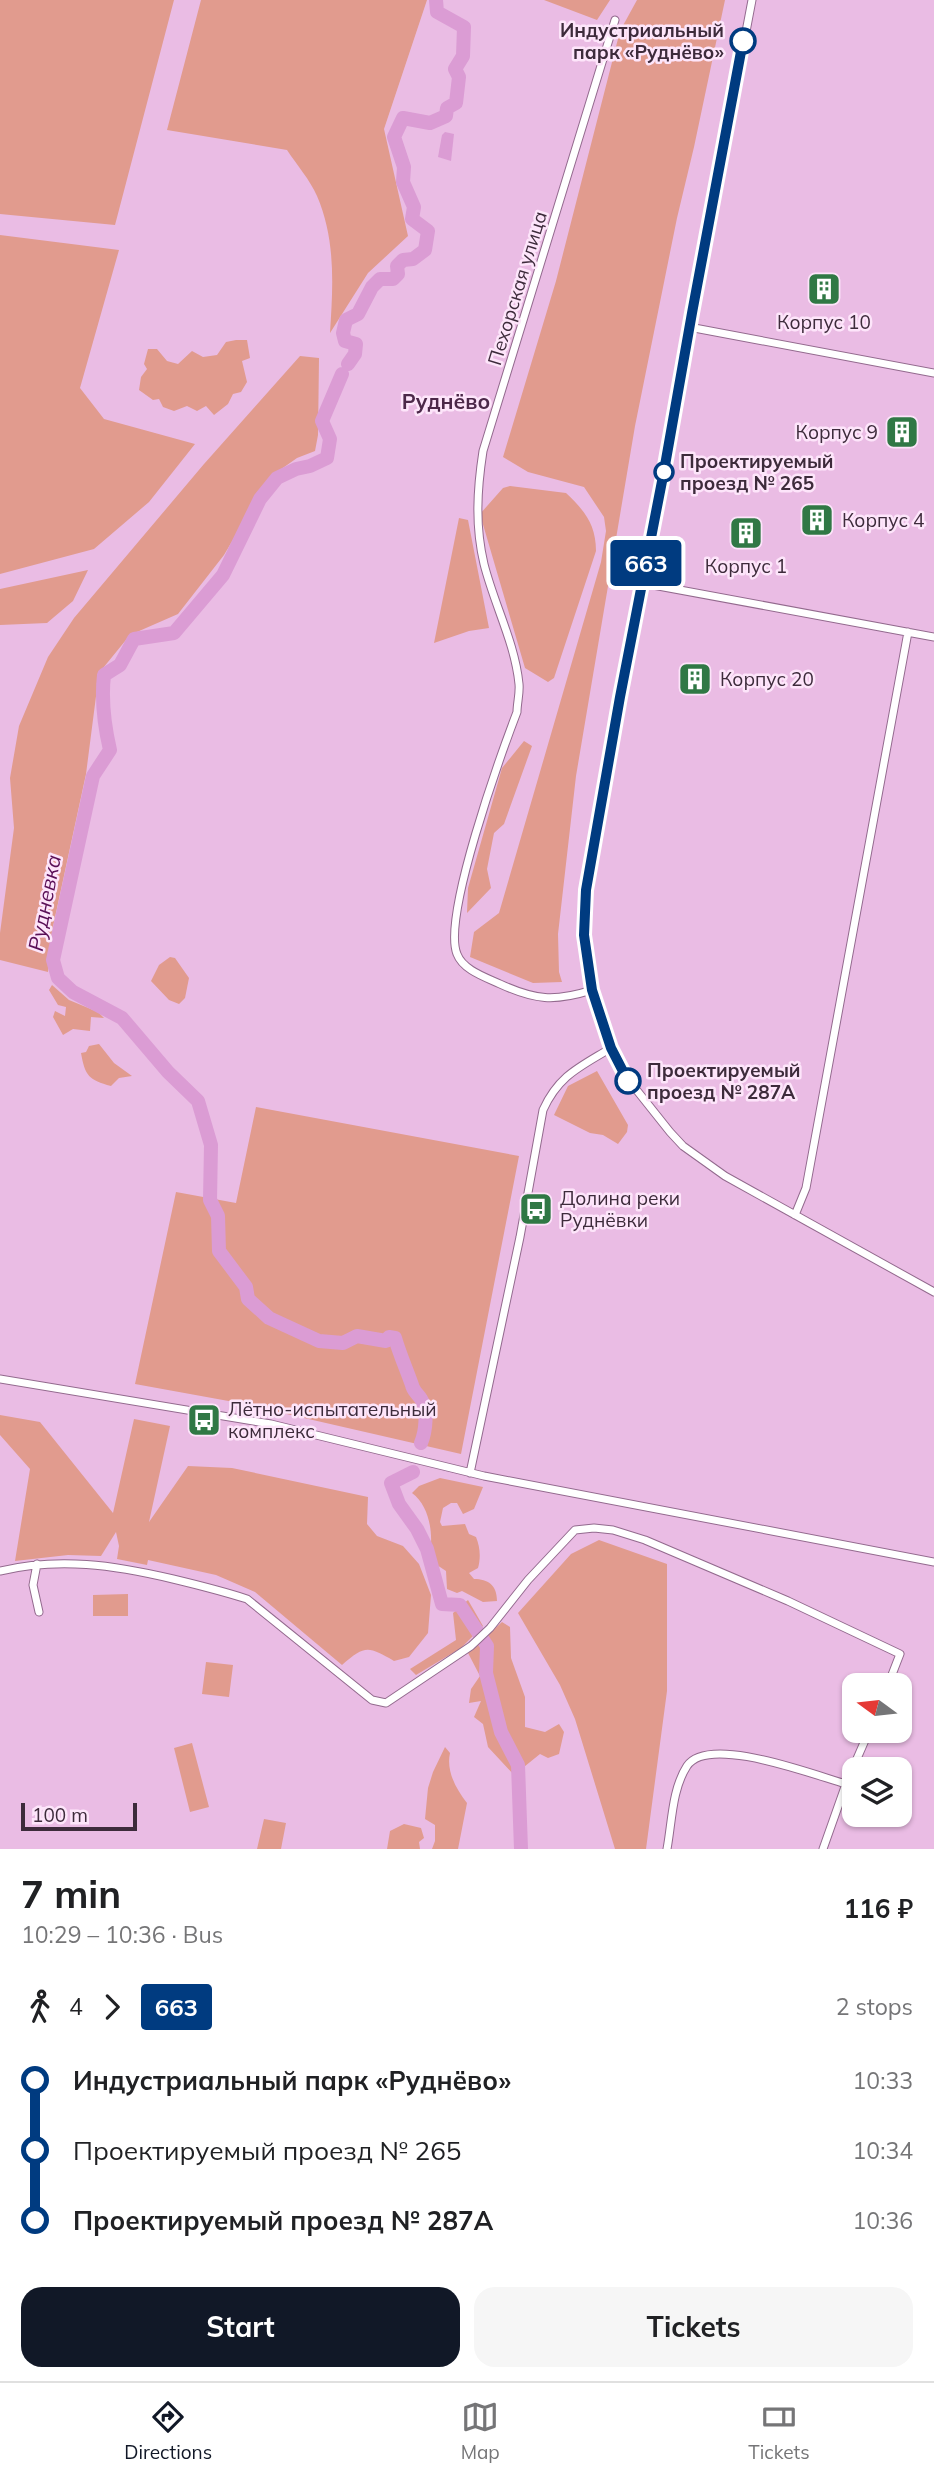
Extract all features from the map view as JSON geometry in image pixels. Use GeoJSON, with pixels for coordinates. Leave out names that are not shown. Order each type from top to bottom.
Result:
{"type":"FeatureCollection","features":[{"type":"Feature","properties":{"kind":"street"},"geometry":{"type":"LineString","coordinates":[[752,0],[586,890],[584,935],[592,990],[611,1048],[626,1078],[647,1106],[684,1146],[725,1176],[934,1292]]}},
{"type":"Feature","properties":{"kind":"street","name":"Пехорская улица"},"geometry":{"type":"LineString","coordinates":[[592,990],[549,998],[526,995],[467,967],[456,952],[454,941],[460,889],[517,712],[519,686],[511,649],[485,566],[477,527],[477,486],[482,451],[615,20]]}},
{"type":"Feature","properties":{"kind":"street"},"geometry":{"type":"LineString","coordinates":[[689,327],[934,373]]}},
{"type":"Feature","properties":{"kind":"street"},"geometry":{"type":"LineString","coordinates":[[642,583],[934,637]]}},
{"type":"Feature","properties":{"kind":"street"},"geometry":{"type":"LineString","coordinates":[[795,1215],[806,1188],[908,632]]}},
{"type":"Feature","properties":{"kind":"street"},"geometry":{"type":"LineString","coordinates":[[470,1473],[520,1237],[543,1110],[561,1080],[611,1048]]}},
{"type":"Feature","properties":{"kind":"street"},"geometry":{"type":"LineString","coordinates":[[0,1380],[271,1424],[470,1473],[934,1562]]}},
{"type":"Feature","properties":{"kind":"street"},"geometry":{"type":"LineString","coordinates":[[0,1571],[58,1562],[104,1564],[206,1587],[247,1600],[368,1697],[378,1703],[386,1703],[471,1646],[490,1628],[528,1580],[575,1530],[613,1530],[687,1556],[900,1654],[893,1673]]}},
{"type":"Feature","properties":{"kind":"street"},"geometry":{"type":"LineString","coordinates":[[37,1564],[33,1585],[39,1612]]}},
{"type":"Feature","properties":{"kind":"street"},"geometry":{"type":"LineString","coordinates":[[667,1849],[678,1783],[688,1764],[696,1756],[735,1753],[842,1783]]}},
{"type":"Feature","properties":{"kind":"street"},"geometry":{"type":"LineString","coordinates":[[824,1849],[842,1796]]}},
{"type":"Feature","properties":{"kind":"shaded area"},"geometry":{"type":"Polygon","coordinates":[[[0,0],[174,0],[115,225],[0,214],[0,0]]]}},
{"type":"Feature","properties":{"kind":"shaded area"},"geometry":{"type":"Polygon","coordinates":[[[201,0],[427,0],[384,129],[408,236],[368,273],[330,333],[332,281],[327,230],[314,190],[287,150],[167,130],[201,0]]]}},
{"type":"Feature","properties":{"kind":"shaded area"},"geometry":{"type":"Polygon","coordinates":[[[544,0],[610,0],[597,20],[544,0]]]}},
{"type":"Feature","properties":{"kind":"shaded area"},"geometry":{"type":"Polygon","coordinates":[[[637,0],[725,0],[635,426],[576,776],[558,934],[559,972],[562,982],[533,983],[470,957],[474,932],[499,913],[601,562],[606,531],[604,517],[584,487],[528,472],[503,457],[556,281],[620,31],[637,0]]]}},
{"type":"Feature","properties":{"kind":"shaded area"},"geometry":{"type":"Polygon","coordinates":[[[445,132],[454,134],[451,161],[438,157],[445,132]]]}},
{"type":"Feature","properties":{"kind":"shaded area"},"geometry":{"type":"Polygon","coordinates":[[[0,235],[119,250],[80,388],[104,419],[195,444],[149,502],[94,549],[0,574],[0,235]]]}},
{"type":"Feature","properties":{"kind":"shaded area"},"geometry":{"type":"Polygon","coordinates":[[[247,340],[250,358],[242,361],[247,382],[241,392],[233,394],[228,404],[214,415],[206,406],[197,411],[187,406],[174,411],[163,407],[159,399],[153,400],[139,390],[141,377],[147,369],[144,364],[148,349],[157,349],[167,361],[178,364],[192,351],[203,357],[217,355],[226,342],[247,340]]]}},
{"type":"Feature","properties":{"kind":"shaded area"},"geometry":{"type":"Polygon","coordinates":[[[300,356],[319,358],[318,435],[315,451],[297,458],[270,477],[224,555],[178,614],[130,635],[99,673],[86,774],[52,931],[48,972],[0,960],[0,933],[14,828],[10,778],[19,726],[48,657],[74,618],[204,464],[300,356]]]}},
{"type":"Feature","properties":{"kind":"shaded area"},"geometry":{"type":"Polygon","coordinates":[[[510,486],[566,493],[584,512],[594,534],[596,551],[554,678],[548,682],[525,668],[480,514],[503,488],[510,486]]]}},
{"type":"Feature","properties":{"kind":"shaded area"},"geometry":{"type":"Polygon","coordinates":[[[459,518],[468,520],[489,628],[469,631],[434,643],[459,518]]]}},
{"type":"Feature","properties":{"kind":"shaded area"},"geometry":{"type":"Polygon","coordinates":[[[88,570],[73,601],[47,623],[0,625],[0,589],[88,570]]]}},
{"type":"Feature","properties":{"kind":"shaded area"},"geometry":{"type":"Polygon","coordinates":[[[524,741],[532,746],[504,824],[494,833],[487,869],[491,888],[467,913],[468,888],[502,768],[524,741]]]}},
{"type":"Feature","properties":{"kind":"shaded area"},"geometry":{"type":"Polygon","coordinates":[[[170,957],[175,958],[189,978],[185,998],[179,1004],[169,1000],[151,981],[159,965],[170,957]]]}},
{"type":"Feature","properties":{"kind":"shaded area"},"geometry":{"type":"Polygon","coordinates":[[[52,985],[69,1000],[98,1012],[104,1018],[91,1017],[90,1031],[73,1029],[63,1035],[53,1017],[55,1011],[65,1016],[66,1007],[58,1005],[49,990],[52,985]]]}},
{"type":"Feature","properties":{"kind":"shaded area"},"geometry":{"type":"Polygon","coordinates":[[[99,1044],[114,1063],[132,1076],[119,1078],[111,1086],[89,1076],[81,1053],[86,1052],[89,1046],[99,1044]]]}},
{"type":"Feature","properties":{"kind":"shaded area"},"geometry":{"type":"Polygon","coordinates":[[[597,1071],[628,1125],[627,1132],[618,1144],[554,1115],[568,1086],[597,1071]]]}},
{"type":"Feature","properties":{"kind":"shaded area"},"geometry":{"type":"Polygon","coordinates":[[[256,1107],[519,1156],[461,1454],[234,1402],[135,1384],[176,1192],[236,1203],[256,1107]]]}},
{"type":"Feature","properties":{"kind":"shaded area"},"geometry":{"type":"Polygon","coordinates":[[[0,1415],[40,1422],[113,1513],[134,1419],[170,1426],[149,1522],[188,1466],[232,1468],[368,1497],[367,1524],[377,1536],[403,1546],[419,1564],[431,1595],[428,1633],[409,1657],[394,1661],[378,1652],[367,1650],[356,1654],[342,1665],[255,1592],[216,1575],[148,1560],[147,1565],[117,1559],[119,1546],[116,1532],[101,1556],[68,1555],[15,1561],[30,1469],[0,1435],[0,1415]]]}},
{"type":"Feature","properties":{"kind":"shaded area"},"geometry":{"type":"Polygon","coordinates":[[[440,1478],[483,1487],[474,1509],[463,1514],[457,1503],[451,1503],[443,1508],[440,1522],[442,1526],[465,1524],[469,1534],[476,1537],[480,1552],[479,1564],[478,1568],[469,1573],[474,1579],[491,1584],[497,1601],[483,1602],[462,1591],[457,1593],[447,1589],[446,1571],[437,1565],[431,1547],[428,1516],[412,1493],[419,1486],[440,1478]]]}},
{"type":"Feature","properties":{"kind":"shaded area"},"geometry":{"type":"Polygon","coordinates":[[[599,1540],[667,1564],[667,1691],[646,1849],[615,1849],[575,1719],[560,1685],[518,1613],[571,1554],[599,1540]]]}},
{"type":"Feature","properties":{"kind":"shaded area"},"geometry":{"type":"Polygon","coordinates":[[[128,1594],[128,1616],[93,1616],[93,1595],[128,1594]]]}},
{"type":"Feature","properties":{"kind":"shaded area"},"geometry":{"type":"Polygon","coordinates":[[[468,1600],[483,1626],[461,1648],[416,1675],[410,1669],[456,1640],[453,1613],[468,1600]]]}},
{"type":"Feature","properties":{"kind":"shaded area"},"geometry":{"type":"Polygon","coordinates":[[[502,1622],[510,1627],[511,1658],[525,1697],[525,1727],[545,1732],[559,1724],[564,1732],[559,1754],[548,1758],[540,1754],[514,1775],[488,1747],[483,1724],[474,1717],[481,1701],[469,1703],[471,1689],[480,1676],[468,1653],[502,1622]]]}},
{"type":"Feature","properties":{"kind":"shaded area"},"geometry":{"type":"Polygon","coordinates":[[[206,1662],[233,1665],[229,1697],[202,1694],[206,1662]]]}},
{"type":"Feature","properties":{"kind":"shaded area"},"geometry":{"type":"Polygon","coordinates":[[[192,1743],[209,1807],[190,1812],[174,1748],[192,1743]]]}},
{"type":"Feature","properties":{"kind":"shaded area"},"geometry":{"type":"Polygon","coordinates":[[[445,1747],[450,1753],[449,1766],[453,1780],[467,1803],[458,1849],[432,1849],[435,1825],[425,1819],[428,1788],[445,1747]]]}},
{"type":"Feature","properties":{"kind":"shaded area"},"geometry":{"type":"Polygon","coordinates":[[[264,1819],[286,1823],[281,1849],[257,1849],[264,1819]]]}},
{"type":"Feature","properties":{"kind":"shaded area"},"geometry":{"type":"Polygon","coordinates":[[[404,1824],[421,1828],[424,1838],[419,1842],[420,1849],[387,1849],[390,1831],[404,1824]]]}},
{"type":"Feature","properties":{"kind":"waterway","name":"Рудневка"},"geometry":{"type":"LineString","coordinates":[[348,364],[355,354],[356,344],[345,341],[343,333],[346,320],[358,314],[372,287],[380,279],[393,279],[398,274],[397,266],[403,260],[413,259],[425,250],[428,231],[412,219],[414,207],[403,182],[404,167],[394,137],[403,118],[430,123],[446,116],[447,108],[456,103],[459,77],[455,69],[463,56],[464,27],[437,12],[436,0]]}},
{"type":"Feature","properties":{"kind":"waterway","name":"Рудневка"},"geometry":{"type":"LineString","coordinates":[[342,374],[322,421],[330,439],[327,458],[277,478],[260,499],[223,575],[174,633],[134,639],[120,665],[104,675],[104,712],[110,750],[93,776],[53,960],[58,978],[73,992],[122,1018],[168,1072],[198,1101],[211,1145],[210,1200],[218,1216],[219,1251],[246,1287],[248,1299],[269,1318],[319,1341],[343,1343],[357,1336],[386,1341],[389,1337],[395,1338],[413,1387],[425,1408],[421,1443]]}},
{"type":"Feature","properties":{"kind":"waterway","name":"Рудневка"},"geometry":{"type":"LineString","coordinates":[[413,1472],[391,1483],[399,1504],[427,1549],[442,1604],[460,1605],[487,1646],[486,1673],[501,1732],[518,1765],[521,1849]]}},
{"type":"Feature","properties":{"kind":"bus line","name":"663"},"geometry":{"type":"LineString","coordinates":[[628,1081],[611,1048],[592,990],[584,935],[586,890],[743,41]]}},
{"type":"Feature","properties":{"kind":"place","name":"Индустриальный парк «Руднёво»"},"geometry":{"type":"Point","coordinates":[743,41]}},
{"type":"Feature","properties":{"kind":"place","name":"Корпус 10"},"geometry":{"type":"Point","coordinates":[824,289]}},
{"type":"Feature","properties":{"kind":"place","name":"Корпус 9"},"geometry":{"type":"Point","coordinates":[902,432]}},
{"type":"Feature","properties":{"kind":"place","name":"Проектируемый проезд № 265"},"geometry":{"type":"Point","coordinates":[664,472]}},
{"type":"Feature","properties":{"kind":"place","name":"Корпус 4"},"geometry":{"type":"Point","coordinates":[817,520]}},
{"type":"Feature","properties":{"kind":"place","name":"Корпус 1"},"geometry":{"type":"Point","coordinates":[746,533]}},
{"type":"Feature","properties":{"kind":"place","name":"Корпус 20"},"geometry":{"type":"Point","coordinates":[695,679]}},
{"type":"Feature","properties":{"kind":"place","name":"Проектируемый проезд № 287А"},"geometry":{"type":"Point","coordinates":[628,1081]}},
{"type":"Feature","properties":{"kind":"place","name":"Долина реки Руднёвки"},"geometry":{"type":"Point","coordinates":[536,1209]}},
{"type":"Feature","properties":{"kind":"place","name":"Лётно-испытательный комплекс"},"geometry":{"type":"Point","coordinates":[204,1420]}},
{"type":"Feature","properties":{"kind":"district","name":"Руднёво"},"geometry":{"type":"Point","coordinates":[446,402]}}]}
